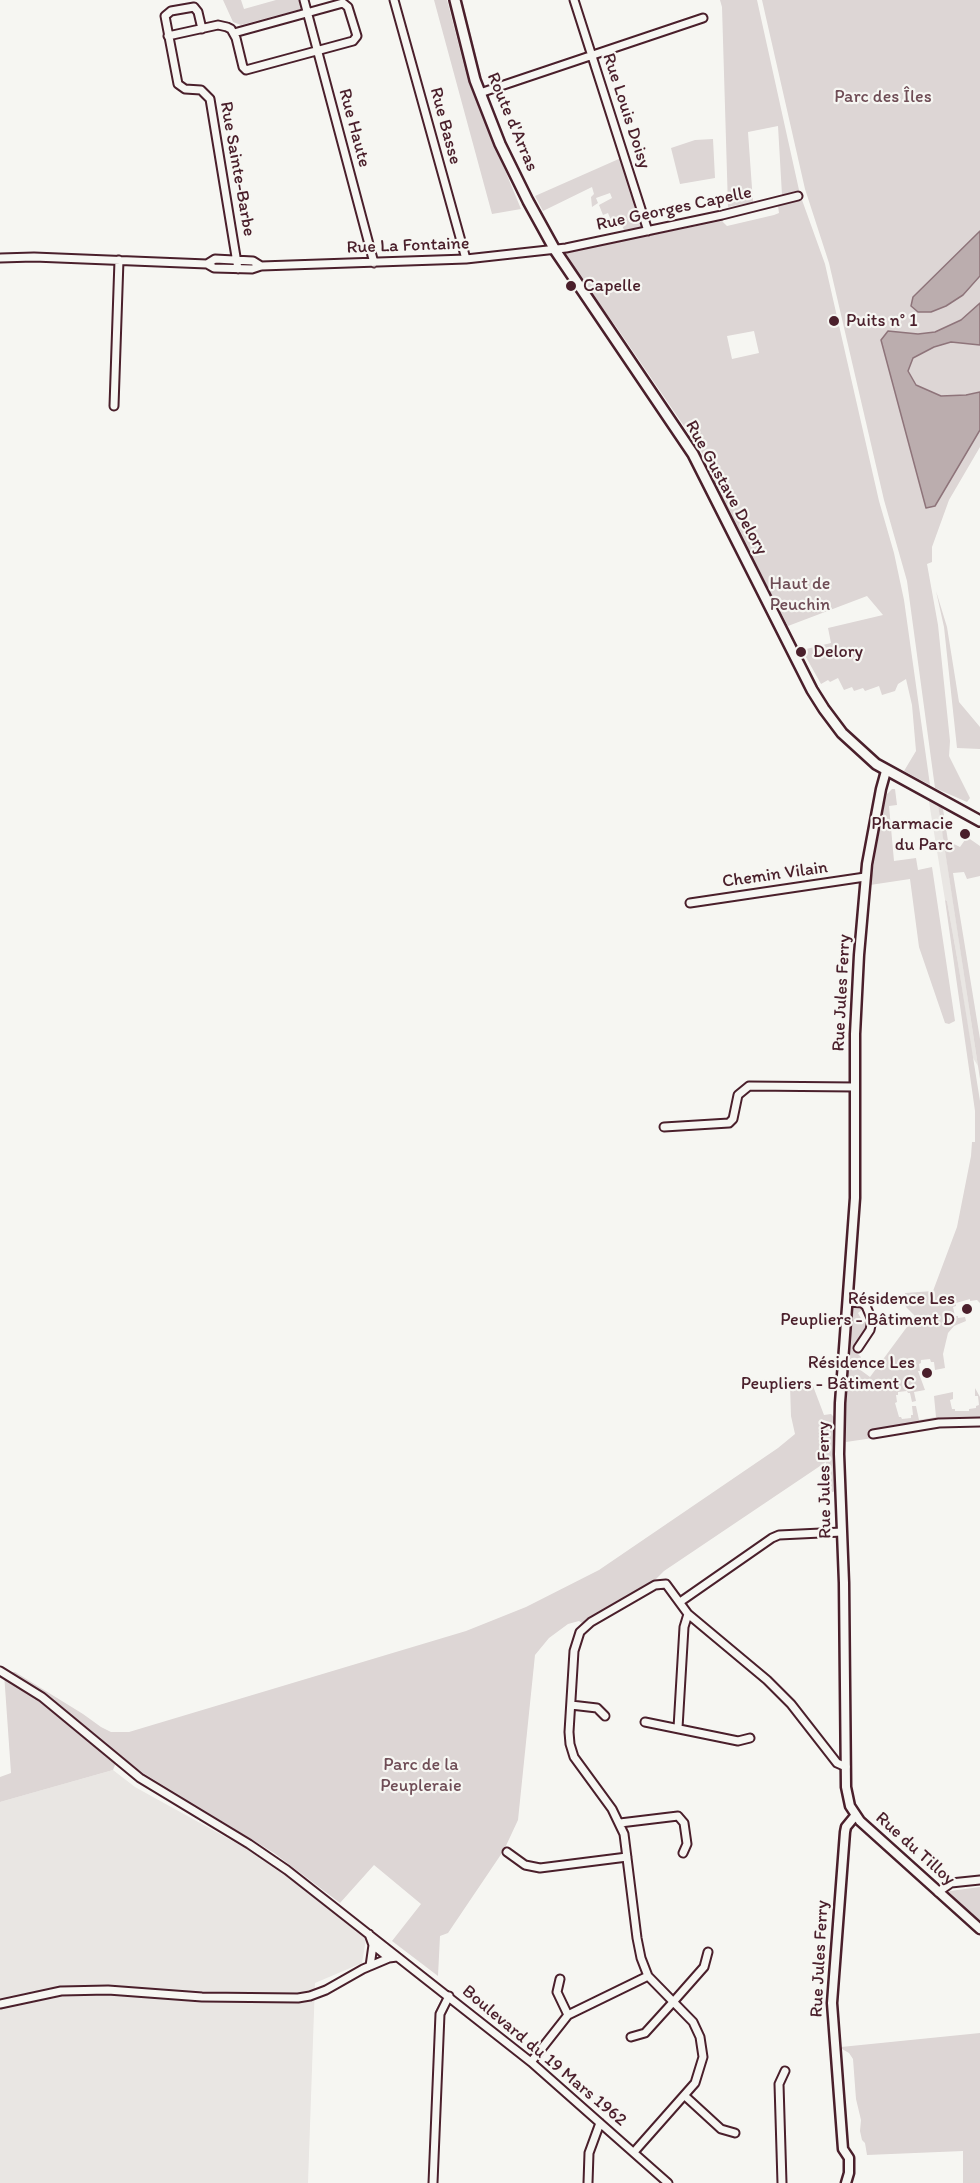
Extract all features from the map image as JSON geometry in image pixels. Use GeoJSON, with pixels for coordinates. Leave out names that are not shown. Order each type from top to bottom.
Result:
{"type":"FeatureCollection","features":[{"type":"Feature","properties":{"kind":"main road","name":"Route d'Arras"},"geometry":{"type":"LineString","coordinates":[[455,0],[472,69],[500,144],[555,250]]}},
{"type":"Feature","properties":{"kind":"main road","name":"Rue Gustave Delory"},"geometry":{"type":"LineString","coordinates":[[555,250],[693,454],[812,690],[824,709],[860,752],[886,771],[980,821]]}},
{"type":"Feature","properties":{"kind":"street","name":"Rue Haute"},"geometry":{"type":"LineString","coordinates":[[304,0],[374,263]]}},
{"type":"Feature","properties":{"kind":"street","name":"Rue Basse"},"geometry":{"type":"LineString","coordinates":[[394,0],[466,260]]}},
{"type":"Feature","properties":{"kind":"street","name":"Rue Louis Doisy"},"geometry":{"type":"LineString","coordinates":[[574,0],[648,231]]}},
{"type":"Feature","properties":{"kind":"street"},"geometry":{"type":"LineString","coordinates":[[168,36],[222,26],[234,33],[243,67],[246,70],[356,39],[348,7],[343,3],[234,33]]}},
{"type":"Feature","properties":{"kind":"street","name":"Rue Sainte-Barbe"},"geometry":{"type":"LineString","coordinates":[[202,28],[198,12],[190,7],[171,11],[165,16],[178,84],[185,89],[201,90],[210,99],[238,260]]}},
{"type":"Feature","properties":{"kind":"street"},"geometry":{"type":"LineString","coordinates":[[480,93],[703,18]]}},
{"type":"Feature","properties":{"kind":"street","name":"Rue Georges Capelle"},"geometry":{"type":"LineString","coordinates":[[555,250],[798,196]]}},
{"type":"Feature","properties":{"kind":"street","name":"Rue La Fontaine"},"geometry":{"type":"LineString","coordinates":[[0,258],[119,260],[207,264],[214,268],[252,269],[261,266],[466,260],[555,250]]}},
{"type":"Feature","properties":{"kind":"street"},"geometry":{"type":"LineString","coordinates":[[114,406],[119,260]]}},
{"type":"Feature","properties":{"kind":"street","name":"Rue La Fontaine"},"geometry":{"type":"LineString","coordinates":[[207,264],[215,260],[238,260],[253,261],[261,266]]}},
{"type":"Feature","properties":{"kind":"street"},"geometry":{"type":"LineString","coordinates":[[238,260],[238,269]]}},
{"type":"Feature","properties":{"kind":"street","name":"Rue Jules Ferry"},"geometry":{"type":"LineString","coordinates":[[846,2183],[849,2158],[843,2149],[832,2003],[845,1832],[846,1827],[855,1816],[847,1792],[846,1767],[839,1416],[855,1197],[855,1034],[865,878],[886,771]]}},
{"type":"Feature","properties":{"kind":"street","name":"Chemin Vilain"},"geometry":{"type":"LineString","coordinates":[[690,903],[865,878]]}},
{"type":"Feature","properties":{"kind":"street"},"geometry":{"type":"LineString","coordinates":[[664,1127],[729,1123],[733,1119],[738,1095],[749,1086],[855,1087]]}},
{"type":"Feature","properties":{"kind":"street"},"geometry":{"type":"LineString","coordinates":[[848,1302],[862,1303],[866,1306],[872,1320],[870,1330],[858,1348]]}},
{"type":"Feature","properties":{"kind":"street"},"geometry":{"type":"LineString","coordinates":[[873,1434],[939,1423],[980,1422]]}},
{"type":"Feature","properties":{"kind":"street"},"geometry":{"type":"LineString","coordinates":[[680,1602],[772,1538],[779,1535],[842,1532]]}},
{"type":"Feature","properties":{"kind":"street"},"geometry":{"type":"LineString","coordinates":[[634,2152],[695,2083],[703,2057],[700,2037],[693,2022],[648,1976],[637,1938],[627,1857],[620,1822],[574,1757],[569,1732],[574,1651],[577,1640],[586,1626],[659,1583],[668,1586],[688,1614],[774,1687],[791,1704],[837,1763],[846,1767]]}},
{"type":"Feature","properties":{"kind":"street"},"geometry":{"type":"LineString","coordinates":[[678,1728],[684,1628],[688,1614]]}},
{"type":"Feature","properties":{"kind":"street","name":"Boulevard du 19 Mars 1962"},"geometry":{"type":"LineString","coordinates":[[0,1671],[42,1697],[140,1778],[249,1844],[287,1870],[369,1934],[393,1958]]}},
{"type":"Feature","properties":{"kind":"street"},"geometry":{"type":"LineString","coordinates":[[571,1705],[597,1708],[605,1716]]}},
{"type":"Feature","properties":{"kind":"street"},"geometry":{"type":"LineString","coordinates":[[645,1722],[738,1741],[750,1738]]}},
{"type":"Feature","properties":{"kind":"street"},"geometry":{"type":"LineString","coordinates":[[620,1822],[678,1816],[684,1823],[686,1834],[687,1844],[683,1853]]}},
{"type":"Feature","properties":{"kind":"street","name":"Rue du Tilloy"},"geometry":{"type":"LineString","coordinates":[[855,1816],[980,1929]]}},
{"type":"Feature","properties":{"kind":"street"},"geometry":{"type":"LineString","coordinates":[[507,1852],[525,1864],[540,1868],[627,1857]]}},
{"type":"Feature","properties":{"kind":"street"},"geometry":{"type":"LineString","coordinates":[[938,1892],[951,1883],[980,1880]]}},
{"type":"Feature","properties":{"kind":"street"},"geometry":{"type":"LineString","coordinates":[[369,1934],[373,1945],[370,1966]]}},
{"type":"Feature","properties":{"kind":"street","name":"Boulevard du 19 Mars 1962"},"geometry":{"type":"LineString","coordinates":[[373,1945],[393,1958],[405,1961],[531,2062],[668,2183]]}},
{"type":"Feature","properties":{"kind":"street"},"geometry":{"type":"LineString","coordinates":[[631,2037],[645,2032],[674,2001],[704,1967],[708,1952]]}},
{"type":"Feature","properties":{"kind":"street"},"geometry":{"type":"LineString","coordinates":[[0,2004],[61,1991],[108,1990],[202,1997],[298,1998],[326,1990],[370,1966],[393,1958]]}},
{"type":"Feature","properties":{"kind":"street"},"geometry":{"type":"LineString","coordinates":[[531,2062],[568,2014],[648,1976]]}},
{"type":"Feature","properties":{"kind":"street"},"geometry":{"type":"LineString","coordinates":[[560,1979],[557,1992],[568,2014]]}},
{"type":"Feature","properties":{"kind":"street"},"geometry":{"type":"LineString","coordinates":[[433,2183],[440,2014],[449,1996]]}},
{"type":"Feature","properties":{"kind":"street"},"geometry":{"type":"LineString","coordinates":[[782,2183],[779,2084],[785,2071]]}},
{"type":"Feature","properties":{"kind":"street"},"geometry":{"type":"LineString","coordinates":[[685,2096],[721,2129],[735,2133]]}},
{"type":"Feature","properties":{"kind":"street"},"geometry":{"type":"LineString","coordinates":[[588,2183],[589,2153],[600,2123]]}},
{"type":"Feature","properties":{"kind":"shaded area"},"geometry":{"type":"Polygon","coordinates":[[[980,231],[980,276],[963,295],[946,306],[931,312],[918,312],[911,306],[913,297],[980,231]]]}},
{"type":"Feature","properties":{"kind":"shaded area"},"geometry":{"type":"Polygon","coordinates":[[[980,303],[980,345],[951,342],[934,347],[913,358],[908,371],[916,385],[941,396],[980,392],[980,430],[935,506],[926,508],[881,340],[888,331],[918,334],[935,332],[961,320],[980,303]]]}},
{"type":"Feature","properties":{"kind":"shaded area"},"geometry":{"type":"Polygon","coordinates":[[[930,800],[938,805],[978,1066],[971,1048],[930,800]]]}},
{"type":"Feature","properties":{"kind":"shaded area"},"geometry":{"type":"Polygon","coordinates":[[[113,1770],[135,1787],[267,1860],[366,1939],[362,1963],[315,1983],[308,2183],[0,2183],[0,1802],[113,1770]]]}},
{"type":"Feature","properties":{"kind":"green space"},"geometry":{"type":"Polygon","coordinates":[[[223,0],[241,0],[244,9],[276,0],[299,0],[301,9],[241,25],[233,22],[223,0]]]}},
{"type":"Feature","properties":{"kind":"green space"},"geometry":{"type":"Polygon","coordinates":[[[434,0],[447,0],[468,81],[521,209],[492,214],[434,0]]]}},
{"type":"Feature","properties":{"kind":"green space"},"geometry":{"type":"Polygon","coordinates":[[[720,0],[757,0],[799,190],[782,195],[778,126],[748,132],[753,202],[728,207],[722,7],[720,0]]]}},
{"type":"Feature","properties":{"kind":"green space","name":"Parc des Îles"},"geometry":{"type":"Polygon","coordinates":[[[762,0],[980,0],[980,447],[949,500],[932,547],[932,562],[927,564],[938,625],[950,741],[949,756],[970,798],[967,802],[935,788],[907,581],[884,500],[829,263],[805,189],[762,0]]]}},
{"type":"Feature","properties":{"kind":"green space"},"geometry":{"type":"Polygon","coordinates":[[[713,139],[715,178],[680,184],[671,148],[695,140],[713,139]]]}},
{"type":"Feature","properties":{"kind":"green space"},"geometry":{"type":"Polygon","coordinates":[[[621,158],[643,222],[641,227],[624,230],[621,223],[613,225],[608,213],[603,215],[599,205],[612,198],[610,193],[596,198],[598,203],[592,207],[591,197],[594,194],[592,187],[543,211],[535,196],[621,158]]]}},
{"type":"Feature","properties":{"kind":"green space","name":"Haut de Peuchin"},"geometry":{"type":"Polygon","coordinates":[[[802,200],[825,264],[904,600],[930,785],[904,771],[916,751],[912,705],[906,679],[898,684],[895,691],[882,695],[879,686],[865,691],[863,688],[854,691],[852,687],[844,690],[838,678],[821,684],[802,650],[831,643],[828,628],[883,615],[867,596],[788,626],[712,480],[713,474],[701,451],[566,258],[566,252],[722,221],[727,226],[774,215],[779,213],[778,206],[802,200]],[[754,331],[727,336],[732,359],[759,353],[754,331]]]}},
{"type":"Feature","properties":{"kind":"green space"},"geometry":{"type":"Polygon","coordinates":[[[936,591],[947,627],[959,702],[980,727],[980,749],[957,748],[944,627],[936,591]]]}},
{"type":"Feature","properties":{"kind":"green space"},"geometry":{"type":"Polygon","coordinates":[[[895,789],[897,805],[889,806],[894,861],[916,858],[918,870],[932,867],[955,1021],[949,1024],[945,1023],[919,947],[910,879],[870,885],[884,806],[887,794],[895,789]]]}},
{"type":"Feature","properties":{"kind":"green space"},"geometry":{"type":"Polygon","coordinates":[[[938,805],[943,809],[948,841],[960,847],[967,837],[980,846],[980,876],[967,879],[964,872],[953,873],[980,1039],[980,1079],[938,805]]]}},
{"type":"Feature","properties":{"kind":"green space"},"geometry":{"type":"Polygon","coordinates":[[[945,900],[958,963],[980,1101],[980,1303],[977,1300],[970,1301],[970,1299],[956,1303],[953,1307],[955,1316],[965,1317],[966,1321],[954,1326],[948,1333],[943,1354],[945,1368],[935,1370],[934,1362],[930,1359],[921,1360],[920,1371],[918,1371],[925,1390],[914,1392],[916,1401],[912,1402],[910,1393],[898,1392],[895,1403],[899,1417],[902,1419],[911,1418],[912,1406],[916,1406],[919,1420],[936,1417],[934,1396],[953,1392],[953,1399],[950,1400],[952,1409],[969,1411],[979,1405],[978,1396],[975,1396],[975,1388],[980,1397],[980,1420],[872,1432],[873,1438],[846,1442],[846,1402],[853,1308],[863,1309],[858,1313],[863,1322],[868,1321],[869,1325],[857,1346],[856,1352],[861,1357],[855,1366],[870,1377],[915,1316],[906,1307],[905,1293],[933,1291],[957,1227],[972,1142],[975,1142],[975,1111],[945,900]]]}},
{"type":"Feature","properties":{"kind":"green space","name":"Parc de la Peupleraie"},"geometry":{"type":"Polygon","coordinates":[[[790,1385],[813,1386],[824,1415],[831,1414],[834,1417],[835,1491],[828,1494],[826,1462],[664,1571],[656,1579],[582,1623],[579,1621],[568,1624],[549,1638],[535,1655],[518,1820],[504,1850],[448,1933],[440,1936],[438,1976],[392,1941],[421,1904],[374,1865],[340,1903],[274,1853],[143,1773],[44,1696],[7,1672],[15,1672],[111,1732],[129,1732],[466,1631],[526,1607],[599,1570],[778,1448],[795,1434],[791,1416],[790,1385]]]}},
{"type":"Feature","properties":{"kind":"green space"},"geometry":{"type":"Polygon","coordinates":[[[4,1673],[42,1697],[117,1760],[113,1770],[0,1802],[0,1777],[11,1773],[4,1673]]]}},
{"type":"Feature","properties":{"kind":"green space"},"geometry":{"type":"Polygon","coordinates":[[[980,1887],[980,1925],[945,1895],[950,1891],[980,1887]]]}},
{"type":"Feature","properties":{"kind":"green space"},"geometry":{"type":"Polygon","coordinates":[[[980,2033],[980,2183],[963,2183],[963,2151],[867,2155],[860,2131],[861,2120],[856,2099],[853,2059],[841,2047],[980,2033]]]}},
{"type":"Feature","properties":{"kind":"place","name":"Capelle"},"geometry":{"type":"Point","coordinates":[571,286]}},
{"type":"Feature","properties":{"kind":"place","name":"Puits n° 1"},"geometry":{"type":"Point","coordinates":[834,321]}},
{"type":"Feature","properties":{"kind":"place","name":"Delory"},"geometry":{"type":"Point","coordinates":[801,652]}},
{"type":"Feature","properties":{"kind":"place","name":"Pharmacie du Parc"},"geometry":{"type":"Point","coordinates":[965,834]}},
{"type":"Feature","properties":{"kind":"place","name":"Résidence Les Peupliers - Bâtiment D"},"geometry":{"type":"Point","coordinates":[967,1309]}},
{"type":"Feature","properties":{"kind":"place","name":"Résidence Les Peupliers - Bâtiment C"},"geometry":{"type":"Point","coordinates":[927,1373]}}]}
